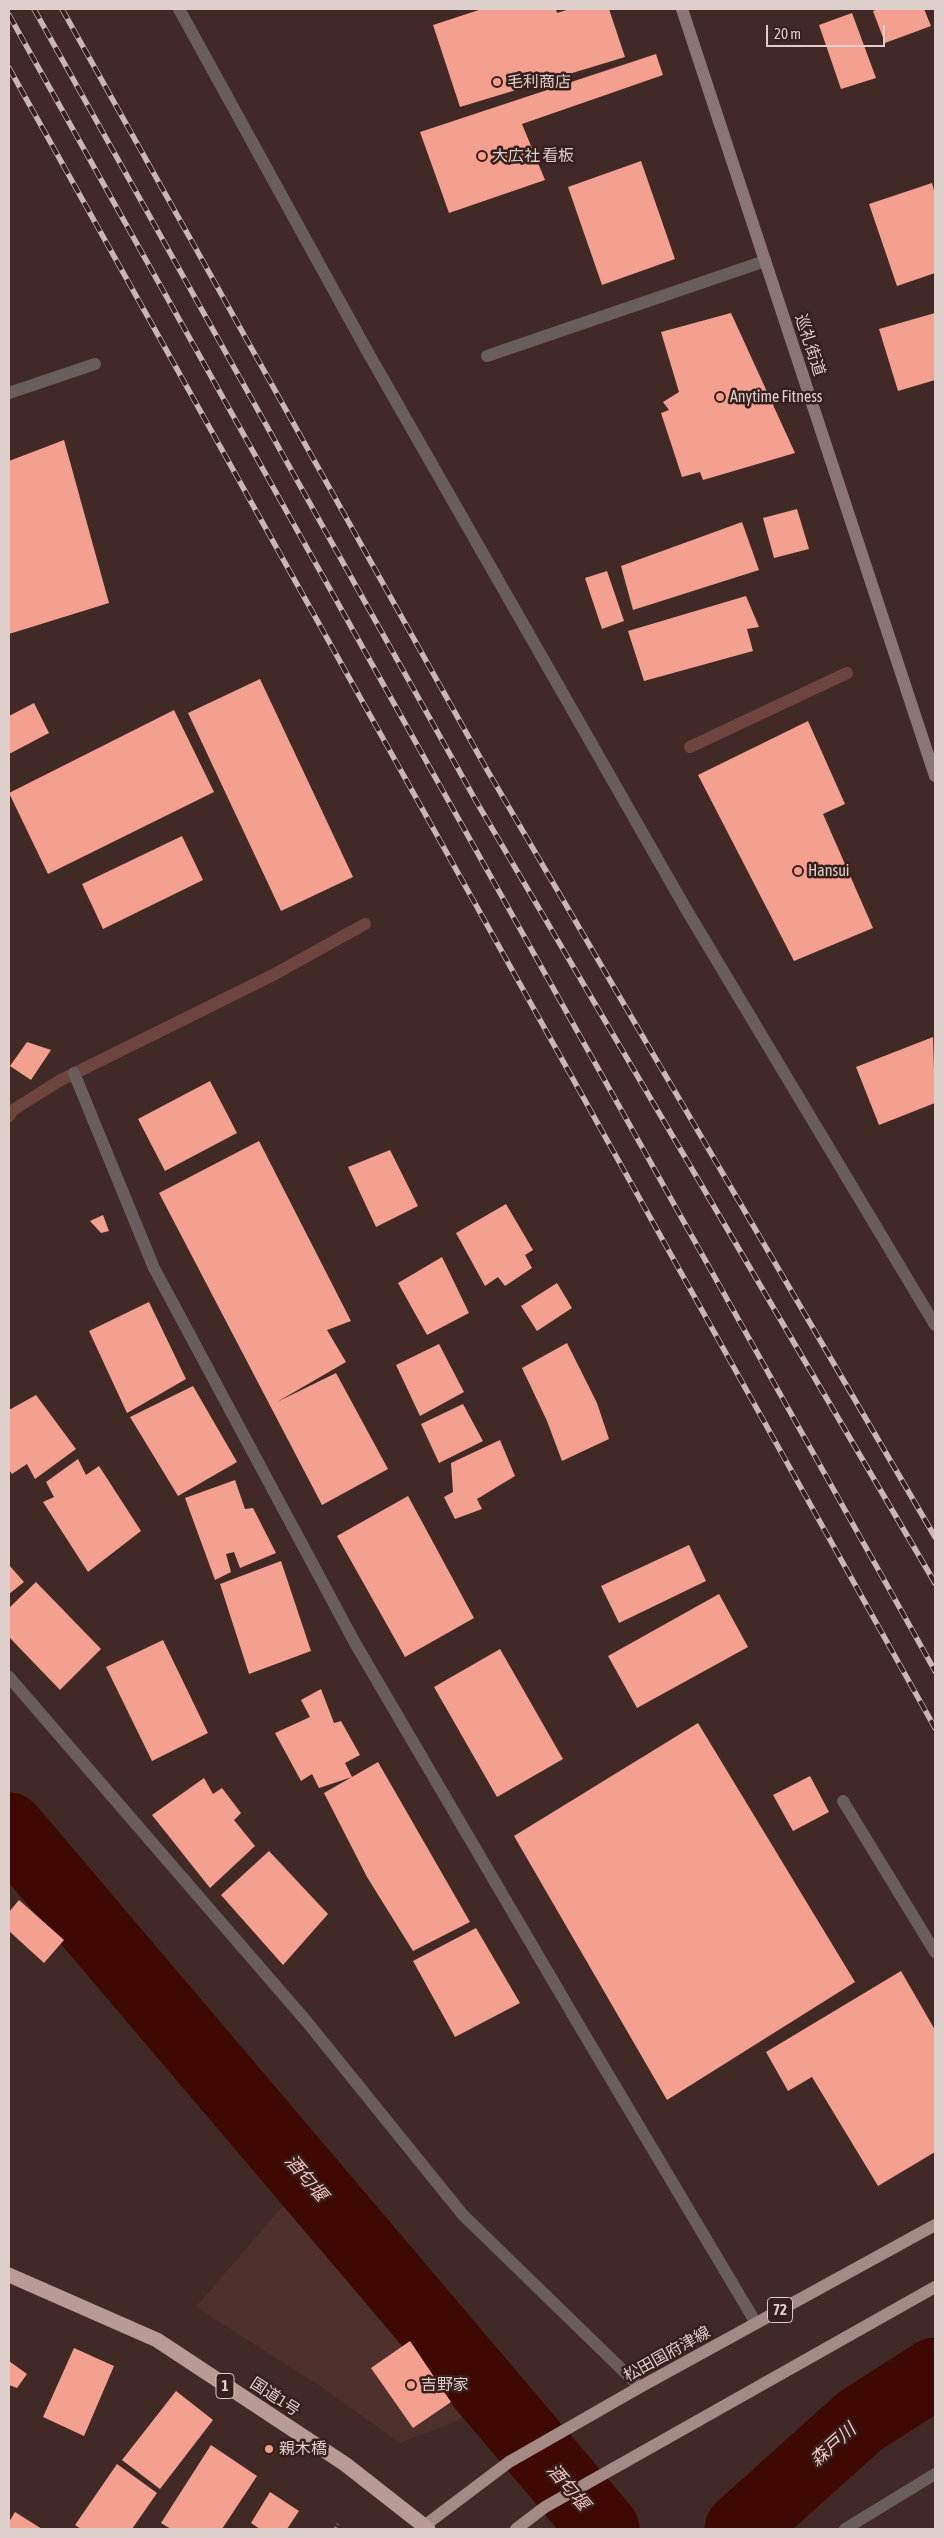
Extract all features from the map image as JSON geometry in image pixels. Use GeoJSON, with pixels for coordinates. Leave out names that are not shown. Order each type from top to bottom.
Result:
{"type":"FeatureCollection","features":[{"type":"Feature","properties":{"kind":"highway","name":"国道1号"},"geometry":{"type":"LineString","coordinates":[[9,2276],[157,2340],[344,2464],[425,2528]]}},
{"type":"Feature","properties":{"kind":"main road","name":"松田国府津線"},"geometry":{"type":"LineString","coordinates":[[425,2528],[509,2462],[640,2387],[935,2225]]}},
{"type":"Feature","properties":{"kind":"main road"},"geometry":{"type":"LineString","coordinates":[[516,2529],[545,2507],[935,2287]]}},
{"type":"Feature","properties":{"kind":"street"},"geometry":{"type":"LineString","coordinates":[[179,9],[366,349],[686,909],[935,1325]]}},
{"type":"Feature","properties":{"kind":"street","name":"巡礼街道"},"geometry":{"type":"LineString","coordinates":[[682,9],[935,776]]}},
{"type":"Feature","properties":{"kind":"street"},"geometry":{"type":"LineString","coordinates":[[487,356],[765,262]]}},
{"type":"Feature","properties":{"kind":"street"},"geometry":{"type":"LineString","coordinates":[[9,393],[94,364]]}},
{"type":"Feature","properties":{"kind":"street"},"geometry":{"type":"LineString","coordinates":[[74,1074],[154,1268],[355,1643],[585,2036],[756,2323]]}},
{"type":"Feature","properties":{"kind":"street"},"geometry":{"type":"LineString","coordinates":[[9,1677],[307,2022],[463,2215],[640,2387]]}},
{"type":"Feature","properties":{"kind":"street"},"geometry":{"type":"LineString","coordinates":[[843,1800],[935,1952]]}},
{"type":"Feature","properties":{"kind":"street"},"geometry":{"type":"LineString","coordinates":[[845,2529],[935,2474]]}},
{"type":"Feature","properties":{"kind":"path"},"geometry":{"type":"LineString","coordinates":[[335,2529],[338,2524]]}},
{"type":"Feature","properties":{"kind":"shaded area"},"geometry":{"type":"Polygon","coordinates":[[[302,2193],[365,2267],[467,2411],[457,2421],[400,2443],[323,2388],[196,2307],[293,2194],[302,2193]]]}},
{"type":"Feature","properties":{"kind":"building","name":"毛利商店"},"geometry":{"type":"Polygon","coordinates":[[[482,9],[556,9],[557,13],[570,9],[609,9],[625,57],[460,107],[433,25],[482,9]]]}},
{"type":"Feature","properties":{"kind":"building"},"geometry":{"type":"Polygon","coordinates":[[[879,9],[924,9],[931,26],[885,43],[873,11],[879,9]]]}},
{"type":"Feature","properties":{"kind":"building"},"geometry":{"type":"Polygon","coordinates":[[[852,13],[876,78],[841,89],[819,25],[852,13]]]}},
{"type":"Feature","properties":{"kind":"building","name":"大広社 看板"},"geometry":{"type":"Polygon","coordinates":[[[656,54],[663,75],[522,124],[545,180],[449,213],[420,132],[656,54]]]}},
{"type":"Feature","properties":{"kind":"building"},"geometry":{"type":"Polygon","coordinates":[[[641,161],[675,259],[602,285],[568,187],[641,161]]]}},
{"type":"Feature","properties":{"kind":"building"},"geometry":{"type":"Polygon","coordinates":[[[932,183],[935,194],[935,273],[897,286],[869,204],[932,183]]]}},
{"type":"Feature","properties":{"kind":"building","name":"Anytime Fitness"},"geometry":{"type":"Polygon","coordinates":[[[731,313],[795,453],[703,480],[700,472],[682,477],[661,413],[669,410],[663,402],[679,392],[661,332],[731,313]]]}},
{"type":"Feature","properties":{"kind":"building"},"geometry":{"type":"Polygon","coordinates":[[[935,313],[935,380],[898,391],[879,329],[935,313]]]}},
{"type":"Feature","properties":{"kind":"building"},"geometry":{"type":"Polygon","coordinates":[[[64,440],[109,603],[9,634],[9,461],[64,440]]]}},
{"type":"Feature","properties":{"kind":"building"},"geometry":{"type":"Polygon","coordinates":[[[797,509],[809,549],[774,558],[763,518],[797,509]]]}},
{"type":"Feature","properties":{"kind":"building"},"geometry":{"type":"Polygon","coordinates":[[[742,522],[759,570],[633,610],[621,566],[742,522]]]}},
{"type":"Feature","properties":{"kind":"building"},"geometry":{"type":"Polygon","coordinates":[[[607,571],[624,621],[602,629],[585,578],[607,571]]]}},
{"type":"Feature","properties":{"kind":"building"},"geometry":{"type":"Polygon","coordinates":[[[746,596],[759,627],[747,629],[753,651],[644,681],[628,631],[746,596]]]}},
{"type":"Feature","properties":{"kind":"building"},"geometry":{"type":"Polygon","coordinates":[[[260,679],[353,877],[281,911],[188,713],[260,679]]]}},
{"type":"Feature","properties":{"kind":"building"},"geometry":{"type":"Polygon","coordinates":[[[34,703],[49,733],[9,754],[9,716],[34,703]]]}},
{"type":"Feature","properties":{"kind":"building"},"geometry":{"type":"Polygon","coordinates":[[[174,710],[214,792],[48,874],[9,793],[174,710]]]}},
{"type":"Feature","properties":{"kind":"building","name":"Hansui"},"geometry":{"type":"Polygon","coordinates":[[[808,721],[845,804],[823,814],[873,928],[794,961],[698,775],[808,721]]]}},
{"type":"Feature","properties":{"kind":"building"},"geometry":{"type":"Polygon","coordinates":[[[182,836],[203,880],[103,929],[82,884],[182,836]]]}},
{"type":"Feature","properties":{"kind":"building"},"geometry":{"type":"Polygon","coordinates":[[[933,1037],[935,1103],[879,1125],[856,1067],[933,1037]]]}},
{"type":"Feature","properties":{"kind":"building"},"geometry":{"type":"Polygon","coordinates":[[[27,1042],[51,1050],[31,1080],[10,1066],[27,1042]]]}},
{"type":"Feature","properties":{"kind":"building"},"geometry":{"type":"Polygon","coordinates":[[[210,1081],[237,1133],[165,1171],[138,1119],[210,1081]]]}},
{"type":"Feature","properties":{"kind":"building"},"geometry":{"type":"Polygon","coordinates":[[[259,1141],[351,1321],[327,1330],[346,1362],[277,1402],[336,1373],[388,1469],[322,1505],[159,1193],[259,1141]]]}},
{"type":"Feature","properties":{"kind":"building"},"geometry":{"type":"Polygon","coordinates":[[[390,1150],[418,1206],[376,1227],[348,1167],[390,1150]]]}},
{"type":"Feature","properties":{"kind":"building"},"geometry":{"type":"Polygon","coordinates":[[[506,1204],[533,1250],[525,1255],[532,1268],[505,1286],[498,1277],[485,1286],[456,1233],[506,1204]]]}},
{"type":"Feature","properties":{"kind":"building"},"geometry":{"type":"Polygon","coordinates":[[[103,1215],[109,1231],[101,1233],[90,1221],[103,1215]]]}},
{"type":"Feature","properties":{"kind":"building"},"geometry":{"type":"Polygon","coordinates":[[[442,1257],[469,1313],[427,1335],[398,1283],[442,1257]]]}},
{"type":"Feature","properties":{"kind":"building"},"geometry":{"type":"Polygon","coordinates":[[[557,1283],[572,1308],[537,1331],[521,1306],[557,1283]]]}},
{"type":"Feature","properties":{"kind":"building"},"geometry":{"type":"Polygon","coordinates":[[[149,1302],[186,1379],[127,1413],[89,1331],[149,1302]]]}},
{"type":"Feature","properties":{"kind":"building"},"geometry":{"type":"Polygon","coordinates":[[[567,1343],[597,1403],[609,1439],[562,1461],[547,1421],[522,1368],[567,1343]]]}},
{"type":"Feature","properties":{"kind":"building"},"geometry":{"type":"Polygon","coordinates":[[[439,1344],[464,1392],[420,1416],[396,1365],[439,1344]]]}},
{"type":"Feature","properties":{"kind":"building"},"geometry":{"type":"Polygon","coordinates":[[[193,1386],[237,1462],[178,1496],[130,1417],[193,1386]]]}},
{"type":"Feature","properties":{"kind":"building"},"geometry":{"type":"Polygon","coordinates":[[[36,1395],[76,1449],[35,1479],[27,1464],[12,1474],[9,1470],[9,1410],[36,1395]]]}},
{"type":"Feature","properties":{"kind":"building"},"geometry":{"type":"Polygon","coordinates":[[[463,1404],[483,1441],[439,1463],[421,1424],[463,1404]]]}},
{"type":"Feature","properties":{"kind":"building"},"geometry":{"type":"Polygon","coordinates":[[[500,1440],[515,1476],[477,1499],[482,1509],[455,1519],[444,1497],[453,1492],[451,1463],[500,1440]]]}},
{"type":"Feature","properties":{"kind":"building"},"geometry":{"type":"Polygon","coordinates":[[[78,1459],[86,1475],[99,1466],[141,1531],[88,1572],[43,1502],[54,1497],[46,1482],[78,1459]]]}},
{"type":"Feature","properties":{"kind":"building"},"geometry":{"type":"Polygon","coordinates":[[[235,1480],[245,1509],[253,1508],[276,1553],[240,1568],[234,1552],[226,1554],[231,1572],[215,1580],[185,1498],[235,1480]]]}},
{"type":"Feature","properties":{"kind":"building"},"geometry":{"type":"Polygon","coordinates":[[[408,1496],[474,1618],[405,1657],[337,1536],[408,1496]]]}},
{"type":"Feature","properties":{"kind":"building"},"geometry":{"type":"Polygon","coordinates":[[[689,1545],[706,1581],[619,1623],[601,1586],[689,1545]]]}},
{"type":"Feature","properties":{"kind":"building"},"geometry":{"type":"Polygon","coordinates":[[[281,1561],[311,1651],[249,1674],[220,1584],[281,1561]]]}},
{"type":"Feature","properties":{"kind":"building"},"geometry":{"type":"Polygon","coordinates":[[[9,1565],[24,1582],[9,1594],[9,1565]]]}},
{"type":"Feature","properties":{"kind":"building"},"geometry":{"type":"Polygon","coordinates":[[[36,1582],[101,1649],[60,1690],[9,1637],[9,1608],[36,1582]]]}},
{"type":"Feature","properties":{"kind":"building"},"geometry":{"type":"Polygon","coordinates":[[[719,1594],[748,1647],[637,1708],[608,1656],[719,1594]]]}},
{"type":"Feature","properties":{"kind":"building"},"geometry":{"type":"Polygon","coordinates":[[[163,1640],[208,1733],[152,1761],[106,1667],[163,1640]]]}},
{"type":"Feature","properties":{"kind":"building"},"geometry":{"type":"Polygon","coordinates":[[[500,1649],[563,1759],[497,1797],[434,1687],[500,1649]]]}},
{"type":"Feature","properties":{"kind":"building"},"geometry":{"type":"Polygon","coordinates":[[[321,1689],[334,1723],[341,1721],[360,1755],[345,1763],[352,1777],[319,1788],[312,1774],[301,1781],[275,1733],[310,1717],[301,1700],[321,1689]]]}},
{"type":"Feature","properties":{"kind":"building"},"geometry":{"type":"Polygon","coordinates":[[[698,1723],[855,1982],[667,2100],[514,1836],[698,1723]]]}},
{"type":"Feature","properties":{"kind":"building"},"geometry":{"type":"Polygon","coordinates":[[[378,1762],[470,1922],[413,1951],[367,1877],[324,1793],[378,1762]]]}},
{"type":"Feature","properties":{"kind":"building"},"geometry":{"type":"Polygon","coordinates":[[[810,1776],[829,1812],[793,1831],[773,1795],[810,1776]]]}},
{"type":"Feature","properties":{"kind":"building"},"geometry":{"type":"Polygon","coordinates":[[[204,1778],[213,1794],[222,1788],[241,1813],[234,1820],[255,1846],[210,1888],[152,1815],[204,1778]]]}},
{"type":"Feature","properties":{"kind":"building"},"geometry":{"type":"Polygon","coordinates":[[[269,1851],[328,1914],[283,1965],[221,1895],[269,1851]]]}},
{"type":"Feature","properties":{"kind":"building"},"geometry":{"type":"Polygon","coordinates":[[[19,1900],[64,1940],[44,1963],[9,1931],[9,1912],[19,1900]]]}},
{"type":"Feature","properties":{"kind":"building"},"geometry":{"type":"Polygon","coordinates":[[[476,1928],[520,2003],[455,2037],[413,1961],[476,1928]]]}},
{"type":"Feature","properties":{"kind":"building"},"geometry":{"type":"Polygon","coordinates":[[[901,1971],[935,2030],[935,2152],[878,2186],[812,2077],[788,2091],[766,2052],[901,1971]]]}},
{"type":"Feature","properties":{"kind":"building","name":"吉野家"},"geometry":{"type":"Polygon","coordinates":[[[410,2341],[451,2402],[413,2428],[371,2368],[410,2341]]]}},
{"type":"Feature","properties":{"kind":"building"},"geometry":{"type":"Polygon","coordinates":[[[74,2348],[114,2366],[84,2436],[43,2417],[74,2348]]]}},
{"type":"Feature","properties":{"kind":"building"},"geometry":{"type":"Polygon","coordinates":[[[9,2361],[27,2374],[17,2388],[9,2385],[9,2361]]]}},
{"type":"Feature","properties":{"kind":"building"},"geometry":{"type":"Polygon","coordinates":[[[176,2391],[213,2420],[160,2489],[122,2460],[176,2391]]]}},
{"type":"Feature","properties":{"kind":"building"},"geometry":{"type":"Polygon","coordinates":[[[211,2445],[257,2476],[222,2529],[171,2529],[161,2523],[211,2445]]]}},
{"type":"Feature","properties":{"kind":"building"},"geometry":{"type":"Polygon","coordinates":[[[117,2464],[157,2493],[132,2529],[81,2529],[75,2525],[117,2464]]]}},
{"type":"Feature","properties":{"kind":"building"},"geometry":{"type":"Polygon","coordinates":[[[270,2492],[299,2511],[287,2529],[260,2529],[251,2523],[270,2492]]]}},
{"type":"Feature","properties":{"kind":"building"},"geometry":{"type":"Polygon","coordinates":[[[15,2512],[42,2529],[9,2529],[9,2522],[15,2512]]]}},
{"type":"Feature","properties":{"kind":"waterway"},"geometry":{"type":"LineString","coordinates":[[690,747],[847,673]]}},
{"type":"Feature","properties":{"kind":"waterway"},"geometry":{"type":"LineString","coordinates":[[9,1116],[13,1110],[59,1081],[273,975],[365,924]]}},
{"type":"Feature","properties":{"kind":"waterway","name":"酒匂堰"},"geometry":{"type":"LineString","coordinates":[[9,1828],[604,2529]]}},
{"type":"Feature","properties":{"kind":"waterway","name":"森戸川"},"geometry":{"type":"LineString","coordinates":[[740,2529],[860,2421],[935,2373]]}},
{"type":"Feature","properties":{"kind":"railway"},"geometry":{"type":"LineString","coordinates":[[34,9],[476,801],[935,1583]]}},
{"type":"Feature","properties":{"kind":"railway"},"geometry":{"type":"LineString","coordinates":[[62,9],[486,768],[935,1537]]}},
{"type":"Feature","properties":{"kind":"railway"},"geometry":{"type":"LineString","coordinates":[[9,15],[935,1671]]}},
{"type":"Feature","properties":{"kind":"railway"},"geometry":{"type":"LineString","coordinates":[[9,68],[935,1728]]}},
{"type":"Feature","properties":{"kind":"place","name":"毛利商店"},"geometry":{"type":"Point","coordinates":[497,82]}},
{"type":"Feature","properties":{"kind":"place","name":"大広社 看板"},"geometry":{"type":"Point","coordinates":[482,156]}},
{"type":"Feature","properties":{"kind":"place","name":"Anytime Fitness"},"geometry":{"type":"Point","coordinates":[720,397]}},
{"type":"Feature","properties":{"kind":"place","name":"Hansui"},"geometry":{"type":"Point","coordinates":[798,871]}},
{"type":"Feature","properties":{"kind":"place","name":"吉野家"},"geometry":{"type":"Point","coordinates":[411,2385]}},
{"type":"Feature","properties":{"kind":"place","name":"親木橋"},"geometry":{"type":"Point","coordinates":[269,2449]}}]}
